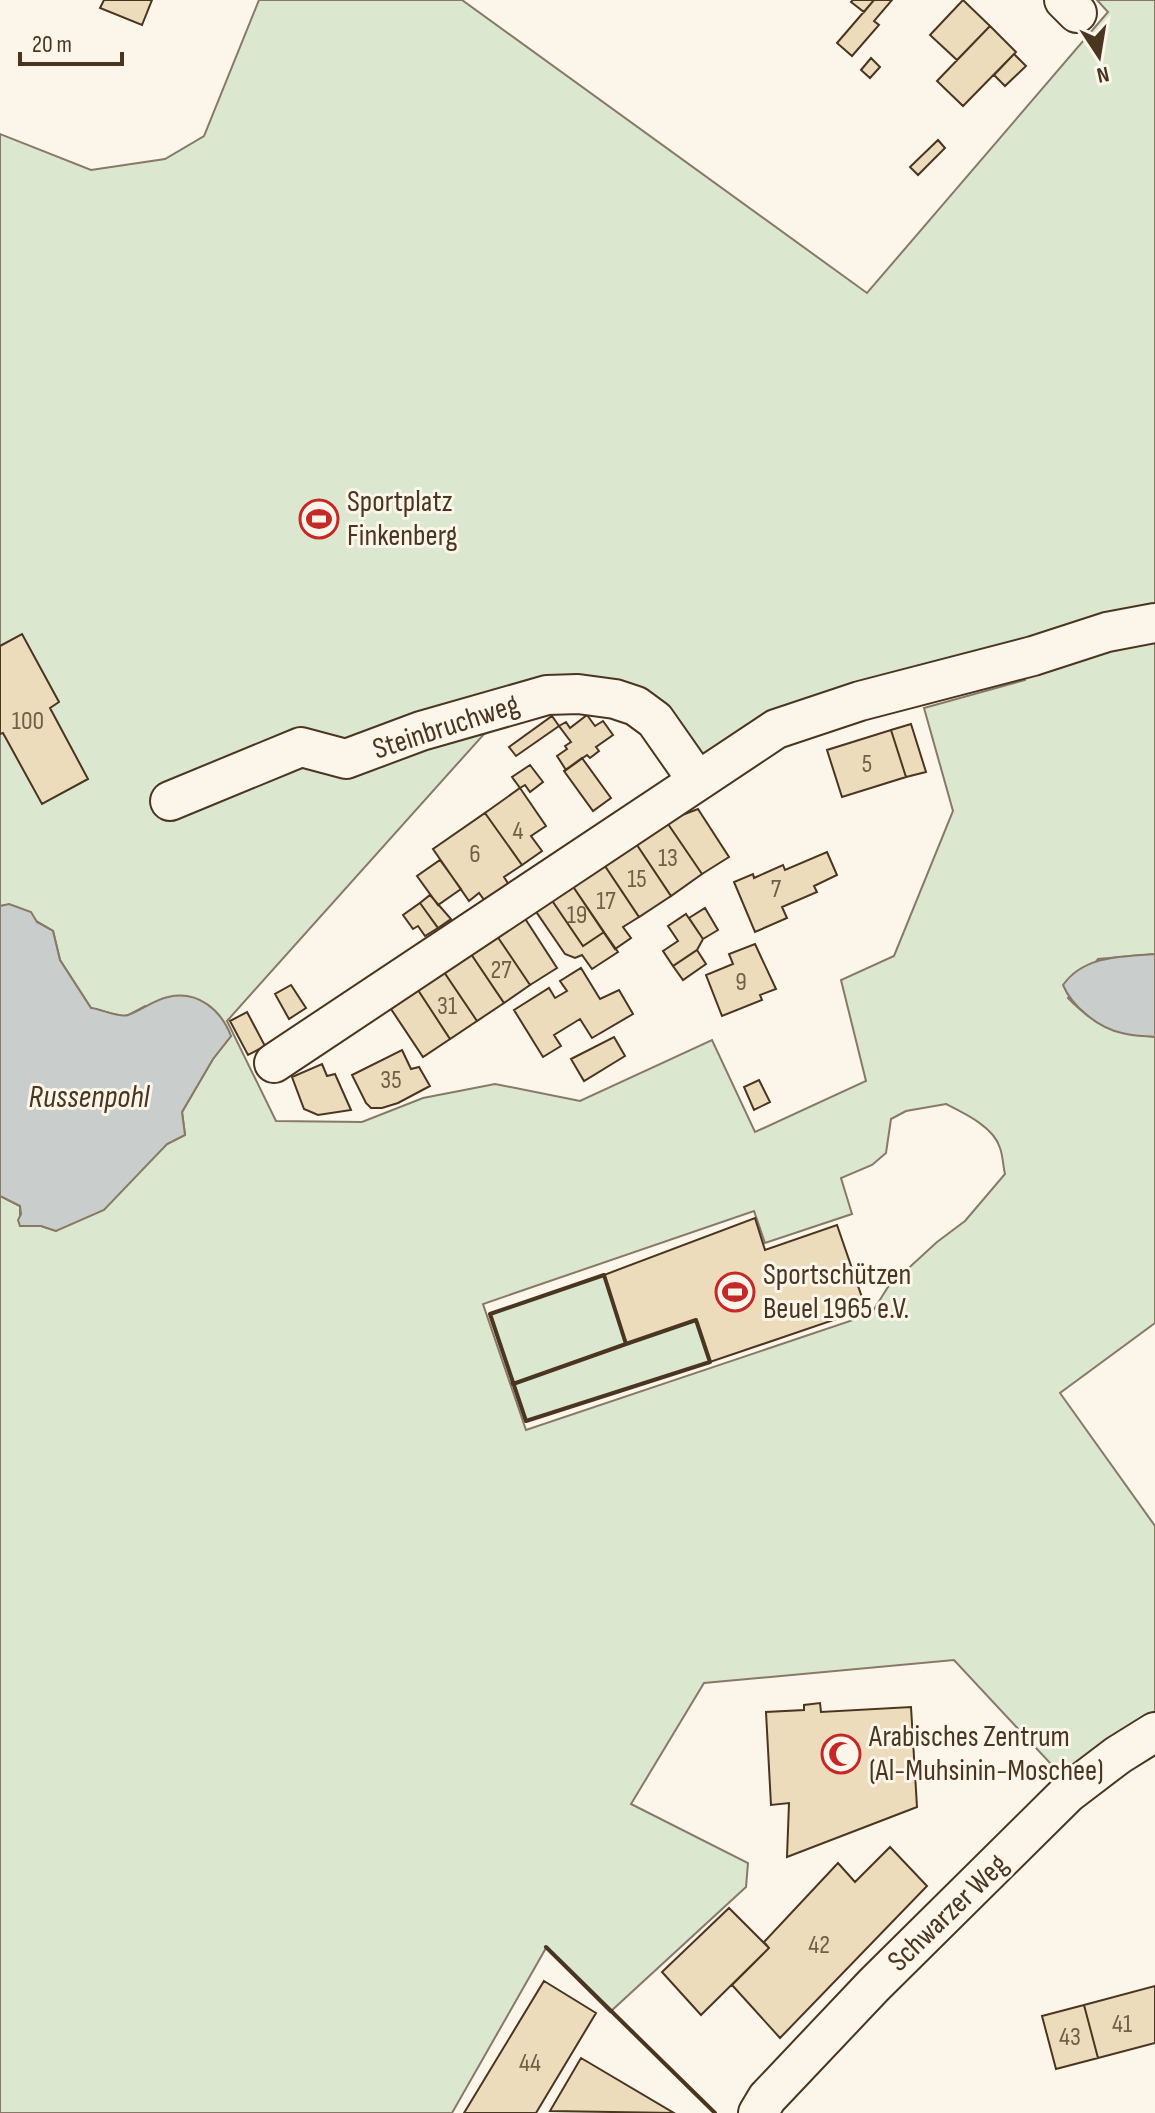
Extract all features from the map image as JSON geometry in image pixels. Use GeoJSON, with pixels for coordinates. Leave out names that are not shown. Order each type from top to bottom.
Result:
{"type":"FeatureCollection","features":[{"type":"Feature","properties":{"kind":"street"},"geometry":{"type":"LineString","coordinates":[[274,1063],[776,729],[860,701],[1033,656],[1107,632],[1155,623]]}},
{"type":"Feature","properties":{"kind":"street","name":"Steinbruchweg"},"geometry":{"type":"LineString","coordinates":[[170,801],[301,747],[346,759],[421,731],[547,695],[578,694],[615,699],[636,706],[655,720],[697,780]]}},
{"type":"Feature","properties":{"kind":"street","name":"Schwarzer Weg"},"geometry":{"type":"LineString","coordinates":[[758,2113],[767,2098],[874,1985],[1068,1793],[1118,1755],[1155,1732]]}},
{"type":"Feature","properties":{"kind":"green space"},"geometry":{"type":"Polygon","coordinates":[[[259,0],[462,0],[867,293],[1108,12],[1097,0],[1155,0],[1155,954],[1098,959],[1068,998],[1097,1022],[1129,1033],[1155,1037],[1155,1323],[1060,1393],[1155,1526],[1155,1711],[1063,1777],[954,1660],[704,1683],[631,1804],[748,1863],[746,1887],[610,2012],[546,1948],[452,2113],[0,2113],[0,1196],[20,1206],[20,1226],[41,1226],[56,1231],[133,1178],[167,1144],[185,1135],[182,1112],[213,1059],[231,1036],[145,1006],[125,1017],[91,1008],[60,960],[53,931],[9,905],[0,906],[0,134],[91,170],[165,159],[204,136],[259,0]],[[1025,673],[913,703],[674,782],[636,724],[608,710],[537,713],[484,734],[227,1021],[276,1121],[362,1122],[423,1098],[495,1084],[580,1101],[712,1040],[755,1132],[866,1081],[841,980],[894,956],[953,811],[924,708],[1025,680],[1025,673]],[[946,1104],[906,1111],[891,1119],[886,1153],[872,1165],[841,1178],[852,1214],[765,1243],[754,1211],[483,1304],[526,1430],[871,1314],[888,1287],[965,1221],[1005,1174],[1000,1148],[992,1134],[978,1122],[946,1104]]]}},
{"type":"Feature","properties":{"kind":"green space"},"geometry":{"type":"Polygon","coordinates":[[[604,1275],[626,1344],[696,1320],[710,1362],[526,1421],[490,1314],[604,1275]]]}},
{"type":"Feature","properties":{"kind":"water","name":"Russenpohl"},"geometry":{"type":"Polygon","coordinates":[[[9,904],[31,912],[37,922],[53,931],[60,960],[91,1008],[124,1016],[163,998],[189,996],[215,1010],[231,1036],[213,1059],[182,1112],[185,1135],[167,1144],[104,1210],[56,1231],[41,1226],[20,1226],[20,1206],[0,1196],[0,906],[9,904]]]}},
{"type":"Feature","properties":{"kind":"water"},"geometry":{"type":"Polygon","coordinates":[[[1155,954],[1155,1037],[1126,1034],[1104,1026],[1080,1009],[1063,985],[1082,968],[1104,959],[1155,954]]]}},
{"type":"Feature","properties":{"kind":"building"},"geometry":{"type":"Polygon","coordinates":[[[104,0],[152,0],[142,25],[100,8],[104,0]]]}},
{"type":"Feature","properties":{"kind":"building"},"geometry":{"type":"Polygon","coordinates":[[[874,0],[864,12],[851,2],[874,0]]]}},
{"type":"Feature","properties":{"kind":"building"},"geometry":{"type":"Polygon","coordinates":[[[874,0],[892,0],[874,21],[879,25],[852,56],[837,43],[874,0]]]}},
{"type":"Feature","properties":{"kind":"building"},"geometry":{"type":"Polygon","coordinates":[[[963,0],[990,26],[957,60],[930,35],[963,0]]]}},
{"type":"Feature","properties":{"kind":"building"},"geometry":{"type":"Polygon","coordinates":[[[990,26],[1016,52],[963,106],[937,81],[990,26]]]}},
{"type":"Feature","properties":{"kind":"building"},"geometry":{"type":"Polygon","coordinates":[[[1014,54],[1026,66],[1005,86],[994,75],[1014,54]]]}},
{"type":"Feature","properties":{"kind":"building"},"geometry":{"type":"Polygon","coordinates":[[[871,58],[880,67],[870,78],[861,70],[871,58]]]}},
{"type":"Feature","properties":{"kind":"building"},"geometry":{"type":"Polygon","coordinates":[[[938,140],[945,148],[918,175],[910,167],[938,140]]]}},
{"type":"Feature","properties":{"kind":"building"},"geometry":{"type":"Polygon","coordinates":[[[22,634],[59,702],[50,708],[88,779],[42,804],[3,733],[0,734],[0,646],[22,634]]]}},
{"type":"Feature","properties":{"kind":"building"},"geometry":{"type":"Polygon","coordinates":[[[587,715],[595,726],[603,721],[613,735],[596,747],[599,751],[590,758],[587,755],[566,770],[557,756],[571,742],[559,726],[566,722],[570,728],[587,715]]]}},
{"type":"Feature","properties":{"kind":"building"},"geometry":{"type":"Polygon","coordinates":[[[552,716],[559,726],[516,756],[509,747],[552,716]]]}},
{"type":"Feature","properties":{"kind":"building"},"geometry":{"type":"Polygon","coordinates":[[[911,724],[926,772],[906,777],[891,730],[911,724]]]}},
{"type":"Feature","properties":{"kind":"building"},"geometry":{"type":"Polygon","coordinates":[[[891,730],[906,777],[842,797],[827,750],[891,730]]]}},
{"type":"Feature","properties":{"kind":"building"},"geometry":{"type":"Polygon","coordinates":[[[582,758],[611,798],[593,811],[564,771],[582,758]]]}},
{"type":"Feature","properties":{"kind":"building"},"geometry":{"type":"Polygon","coordinates":[[[530,765],[543,782],[530,792],[525,785],[520,788],[512,777],[530,765]]]}},
{"type":"Feature","properties":{"kind":"building"},"geometry":{"type":"Polygon","coordinates":[[[520,788],[546,826],[531,836],[542,851],[522,865],[485,813],[520,788]]]}},
{"type":"Feature","properties":{"kind":"building"},"geometry":{"type":"Polygon","coordinates":[[[698,809],[729,857],[702,874],[666,821],[698,809]]]}},
{"type":"Feature","properties":{"kind":"building"},"geometry":{"type":"Polygon","coordinates":[[[485,813],[522,865],[504,877],[511,888],[487,904],[479,893],[469,901],[433,849],[485,813]]]}},
{"type":"Feature","properties":{"kind":"building"},"geometry":{"type":"Polygon","coordinates":[[[666,821],[702,874],[671,896],[635,842],[666,821]]]}},
{"type":"Feature","properties":{"kind":"building"},"geometry":{"type":"Polygon","coordinates":[[[635,842],[671,896],[639,917],[603,863],[635,842]]]}},
{"type":"Feature","properties":{"kind":"building"},"geometry":{"type":"Polygon","coordinates":[[[827,852],[837,875],[814,886],[817,892],[782,907],[787,918],[755,932],[734,882],[753,874],[754,878],[783,865],[785,870],[827,852]]]}},
{"type":"Feature","properties":{"kind":"building"},"geometry":{"type":"Polygon","coordinates":[[[440,860],[461,889],[438,905],[417,876],[440,860]]]}},
{"type":"Feature","properties":{"kind":"building"},"geometry":{"type":"Polygon","coordinates":[[[603,863],[639,917],[623,927],[631,938],[615,949],[572,885],[603,863]]]}},
{"type":"Feature","properties":{"kind":"building"},"geometry":{"type":"Polygon","coordinates":[[[572,885],[604,932],[583,946],[551,899],[572,885]]]}},
{"type":"Feature","properties":{"kind":"building"},"geometry":{"type":"Polygon","coordinates":[[[430,895],[451,919],[438,928],[420,903],[430,895]]]}},
{"type":"Feature","properties":{"kind":"building"},"geometry":{"type":"Polygon","coordinates":[[[551,899],[583,946],[604,932],[618,952],[592,969],[582,955],[575,958],[565,954],[537,913],[536,908],[551,899]]]}},
{"type":"Feature","properties":{"kind":"building"},"geometry":{"type":"Polygon","coordinates":[[[420,903],[438,928],[425,936],[418,926],[413,929],[403,915],[420,903]]]}},
{"type":"Feature","properties":{"kind":"building"},"geometry":{"type":"Polygon","coordinates":[[[705,908],[718,930],[703,939],[689,918],[705,908]]]}},
{"type":"Feature","properties":{"kind":"building"},"geometry":{"type":"Polygon","coordinates":[[[686,914],[703,939],[697,950],[673,966],[663,951],[678,941],[668,926],[686,914]]]}},
{"type":"Feature","properties":{"kind":"building"},"geometry":{"type":"Polygon","coordinates":[[[524,917],[557,968],[530,985],[497,936],[524,917]]]}},
{"type":"Feature","properties":{"kind":"building"},"geometry":{"type":"Polygon","coordinates":[[[497,936],[530,985],[504,1003],[471,954],[497,936]]]}},
{"type":"Feature","properties":{"kind":"building"},"geometry":{"type":"Polygon","coordinates":[[[755,944],[776,989],[760,995],[762,1000],[722,1016],[706,975],[733,964],[729,954],[755,944]]]}},
{"type":"Feature","properties":{"kind":"building"},"geometry":{"type":"Polygon","coordinates":[[[697,950],[706,964],[683,980],[673,966],[697,950]]]}},
{"type":"Feature","properties":{"kind":"building"},"geometry":{"type":"Polygon","coordinates":[[[471,954],[504,1003],[477,1021],[444,972],[471,954]]]}},
{"type":"Feature","properties":{"kind":"building"},"geometry":{"type":"Polygon","coordinates":[[[581,968],[600,999],[619,990],[633,1014],[592,1038],[580,1019],[554,1035],[561,1046],[543,1057],[514,1010],[549,988],[555,998],[567,991],[560,981],[581,968]]]}},
{"type":"Feature","properties":{"kind":"building"},"geometry":{"type":"Polygon","coordinates":[[[444,972],[477,1021],[450,1039],[418,990],[444,972]]]}},
{"type":"Feature","properties":{"kind":"building"},"geometry":{"type":"Polygon","coordinates":[[[291,985],[306,1008],[289,1019],[275,994],[291,985]]]}},
{"type":"Feature","properties":{"kind":"building"},"geometry":{"type":"Polygon","coordinates":[[[418,990],[450,1039],[423,1057],[391,1009],[418,990]]]}},
{"type":"Feature","properties":{"kind":"building"},"geometry":{"type":"Polygon","coordinates":[[[247,1012],[265,1046],[248,1055],[230,1021],[247,1012]]]}},
{"type":"Feature","properties":{"kind":"building"},"geometry":{"type":"Polygon","coordinates":[[[614,1037],[625,1056],[584,1081],[571,1059],[614,1037]]]}},
{"type":"Feature","properties":{"kind":"building"},"geometry":{"type":"Polygon","coordinates":[[[402,1050],[411,1069],[419,1067],[430,1086],[398,1103],[371,1108],[352,1075],[402,1050]]]}},
{"type":"Feature","properties":{"kind":"building"},"geometry":{"type":"Polygon","coordinates":[[[322,1064],[327,1076],[335,1074],[351,1110],[318,1115],[304,1109],[292,1077],[322,1064]]]}},
{"type":"Feature","properties":{"kind":"building"},"geometry":{"type":"Polygon","coordinates":[[[759,1080],[770,1102],[754,1110],[744,1087],[759,1080]]]}},
{"type":"Feature","properties":{"kind":"building","name":"Sportschützen Beuel 1965 e.V."},"geometry":{"type":"Polygon","coordinates":[[[755,1218],[765,1250],[837,1225],[866,1309],[710,1362],[696,1320],[626,1344],[604,1275],[755,1218]]]}},
{"type":"Feature","properties":{"kind":"building","name":"Arabisches Zentrum (Al-Muhsinin-Moschee)"},"geometry":{"type":"Polygon","coordinates":[[[820,1703],[821,1712],[911,1707],[917,1807],[787,1857],[789,1803],[771,1805],[766,1712],[804,1710],[804,1705],[820,1703]]]}},
{"type":"Feature","properties":{"kind":"building"},"geometry":{"type":"Polygon","coordinates":[[[890,1847],[927,1886],[780,2038],[732,1985],[769,1948],[764,1942],[838,1863],[855,1882],[890,1847]]]}},
{"type":"Feature","properties":{"kind":"building"},"geometry":{"type":"Polygon","coordinates":[[[729,1908],[769,1948],[701,2015],[662,1972],[729,1908]]]}},
{"type":"Feature","properties":{"kind":"building"},"geometry":{"type":"Polygon","coordinates":[[[544,1981],[596,2013],[536,2113],[464,2113],[544,1981]]]}},
{"type":"Feature","properties":{"kind":"building"},"geometry":{"type":"Polygon","coordinates":[[[1155,1986],[1155,2043],[1098,2058],[1084,2005],[1155,1986]]]}},
{"type":"Feature","properties":{"kind":"building"},"geometry":{"type":"Polygon","coordinates":[[[1084,2005],[1098,2058],[1056,2069],[1042,2016],[1084,2005]]]}},
{"type":"Feature","properties":{"kind":"building"},"geometry":{"type":"Polygon","coordinates":[[[581,2058],[674,2113],[550,2111],[581,2058]]]}},
{"type":"Feature","properties":{"kind":"wall"},"geometry":{"type":"LineString","coordinates":[[604,1275],[626,1344],[696,1320],[710,1362],[526,1421],[490,1314],[604,1275]]}},
{"type":"Feature","properties":{"kind":"wall"},"geometry":{"type":"LineString","coordinates":[[512,1379],[513,1384],[626,1344]]}},
{"type":"Feature","properties":{"kind":"wall"},"geometry":{"type":"LineString","coordinates":[[546,1947],[715,2113]]}},
{"type":"Feature","properties":{"kind":"place","name":"Sportplatz Finkenberg"},"geometry":{"type":"Point","coordinates":[319,519]}},
{"type":"Feature","properties":{"kind":"place","name":"Sportschützen Beuel 1965 e.V."},"geometry":{"type":"Point","coordinates":[735,1292]}},
{"type":"Feature","properties":{"kind":"place","name":"Arabisches Zentrum (Al-Muhsinin-Moschee)"},"geometry":{"type":"Point","coordinates":[841,1754]}}]}
